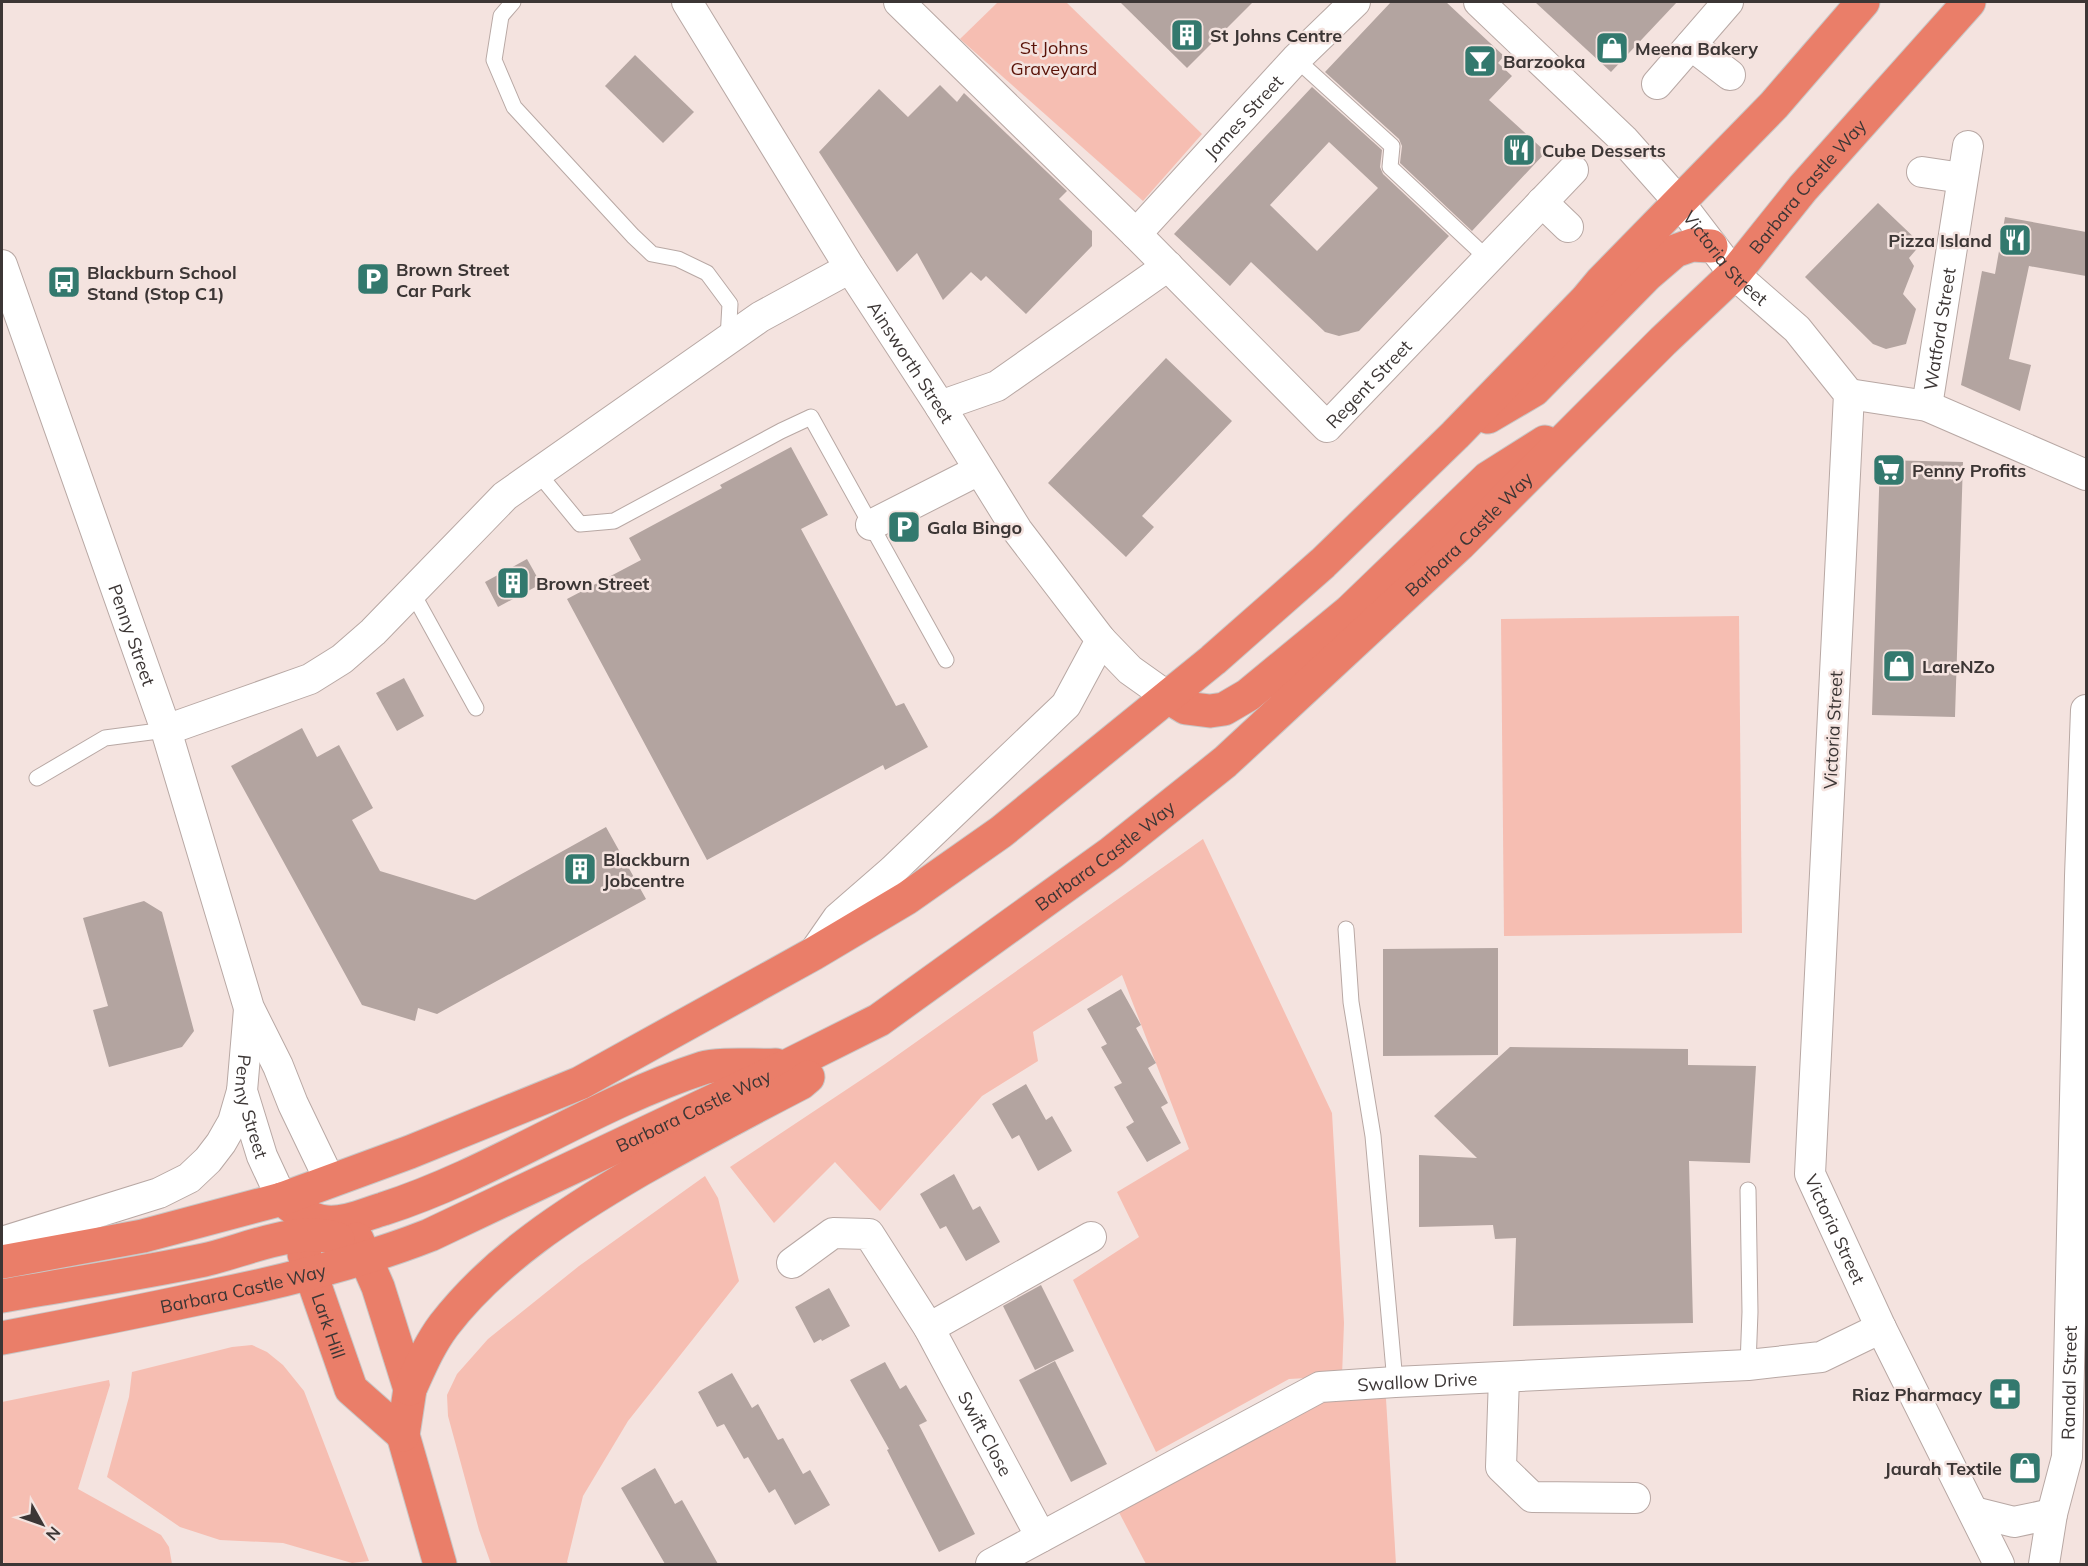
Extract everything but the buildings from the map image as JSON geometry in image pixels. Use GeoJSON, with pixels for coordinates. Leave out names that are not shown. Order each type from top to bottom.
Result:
{"type":"FeatureCollection","features":[{"type":"Feature","properties":{"kind":"highway"},"geometry":{"type":"LineString","coordinates":[[2,1262],[143,1236],[282,1199],[411,1152],[580,1083],[813,954],[907,898],[1001,832],[1213,660],[1323,563],[1455,435],[1774,105],[1863,2]]}},
{"type":"Feature","properties":{"kind":"highway","name":"Barbara Castle Way"},"geometry":{"type":"LineString","coordinates":[[2,1338],[144,1311],[312,1275],[429,1235],[789,1065],[879,1020],[1111,853],[1225,762],[1459,545],[1734,273],[1824,165],[1969,2]]}},
{"type":"Feature","properties":{"kind":"highway"},"geometry":{"type":"LineString","coordinates":[[1455,435],[1534,390],[1606,316],[1676,251],[1692,246],[1712,246]]}},
{"type":"Feature","properties":{"kind":"highway"},"geometry":{"type":"LineString","coordinates":[[1168,697],[1186,708],[1210,711],[1224,709],[1248,695],[1350,611],[1488,477],[1595,411]]}},
{"type":"Feature","properties":{"kind":"highway"},"geometry":{"type":"LineString","coordinates":[[440,1564],[403,1435],[410,1389],[426,1353],[445,1325],[477,1289],[524,1245],[578,1206],[702,1135],[801,1083],[879,1020]]}},
{"type":"Feature","properties":{"kind":"highway"},"geometry":{"type":"LineString","coordinates":[[282,1199],[294,1210],[310,1218],[327,1222],[347,1220],[406,1201],[471,1174],[642,1091],[707,1067],[789,1065]]}},
{"type":"Feature","properties":{"kind":"highway"},"geometry":{"type":"LineString","coordinates":[[330,1181],[366,1257],[410,1389]]}},
{"type":"Feature","properties":{"kind":"highway","name":"Lark Hill"},"geometry":{"type":"LineString","coordinates":[[282,1199],[312,1275],[351,1389],[403,1435]]}},
{"type":"Feature","properties":{"kind":"highway"},"geometry":{"type":"LineString","coordinates":[[2,1296],[204,1260],[297,1236],[317,1234],[333,1237],[347,1242],[366,1257]]}},
{"type":"Feature","properties":{"kind":"street","name":"Ainsworth Street"},"geometry":{"type":"LineString","coordinates":[[687,2],[850,268],[1017,530],[1101,640],[1130,670],[1168,697]]}},
{"type":"Feature","properties":{"kind":"street"},"geometry":{"type":"LineString","coordinates":[[899,2],[1168,266],[997,386],[940,406]]}},
{"type":"Feature","properties":{"kind":"street","name":"James Street"},"geometry":{"type":"LineString","coordinates":[[1136,234],[1296,59],[1355,2]]}},
{"type":"Feature","properties":{"kind":"street","name":"Victoria Street"},"geometry":{"type":"LineString","coordinates":[[1479,2],[1611,126],[1678,202],[1734,273],[1797,329],[1849,394],[1810,1174],[1881,1328],[1999,1564]]}},
{"type":"Feature","properties":{"kind":"street"},"geometry":{"type":"LineString","coordinates":[[1657,84],[1728,2]]}},
{"type":"Feature","properties":{"kind":"street"},"geometry":{"type":"LineString","coordinates":[[1691,45],[1730,75]]}},
{"type":"Feature","properties":{"kind":"street","name":"Watford Street"},"geometry":{"type":"LineString","coordinates":[[1927,406],[1968,146]]}},
{"type":"Feature","properties":{"kind":"street","name":"Regent Street"},"geometry":{"type":"LineString","coordinates":[[1168,266],[1327,427],[1574,170]]}},
{"type":"Feature","properties":{"kind":"street"},"geometry":{"type":"LineString","coordinates":[[1922,172],[1962,178]]}},
{"type":"Feature","properties":{"kind":"street"},"geometry":{"type":"LineString","coordinates":[[1542,202],[1568,227]]}},
{"type":"Feature","properties":{"kind":"street","name":"Penny Street"},"geometry":{"type":"LineString","coordinates":[[2,265],[166,730],[249,1008],[330,1181]]}},
{"type":"Feature","properties":{"kind":"street"},"geometry":{"type":"LineString","coordinates":[[166,730],[310,679],[342,659],[373,632],[505,496],[760,317],[850,268]]}},
{"type":"Feature","properties":{"kind":"street"},"geometry":{"type":"LineString","coordinates":[[1849,394],[1927,406],[2086,475]]}},
{"type":"Feature","properties":{"kind":"street"},"geometry":{"type":"LineString","coordinates":[[871,525],[980,470]]}},
{"type":"Feature","properties":{"kind":"street"},"geometry":{"type":"LineString","coordinates":[[813,954],[838,918],[892,871],[1066,705],[1101,640]]}},
{"type":"Feature","properties":{"kind":"street","name":"Randal Street"},"geometry":{"type":"LineString","coordinates":[[2044,1564],[2052,1514],[2077,1458],[2086,710]]}},
{"type":"Feature","properties":{"kind":"street","name":"Penny Street"},"geometry":{"type":"LineString","coordinates":[[249,1008],[242,1091],[262,1156],[282,1199]]}},
{"type":"Feature","properties":{"kind":"street"},"geometry":{"type":"LineString","coordinates":[[2,1242],[159,1193],[189,1178],[208,1160],[221,1143],[233,1122],[242,1091]]}},
{"type":"Feature","properties":{"kind":"street","name":"Swift Close"},"geometry":{"type":"LineString","coordinates":[[792,1263],[833,1233],[869,1234],[929,1328],[1041,1538]]}},
{"type":"Feature","properties":{"kind":"street"},"geometry":{"type":"LineString","coordinates":[[929,1328],[1091,1237]]}},
{"type":"Feature","properties":{"kind":"street","name":"Swallow Drive"},"geometry":{"type":"LineString","coordinates":[[991,1564],[1320,1388],[1395,1382],[1748,1365],[1821,1357],[1881,1328]]}},
{"type":"Feature","properties":{"kind":"street"},"geometry":{"type":"LineString","coordinates":[[1504,1377],[1501,1467],[1532,1497],[1635,1498]]}},
{"type":"Feature","properties":{"kind":"street"},"geometry":{"type":"LineString","coordinates":[[1974,1512],[2014,1522],[2052,1514]]}},
{"type":"Feature","properties":{"kind":"lane"},"geometry":{"type":"LineString","coordinates":[[513,2],[501,16],[494,60],[514,107],[652,254],[678,259],[707,273],[730,304],[728,339]]}},
{"type":"Feature","properties":{"kind":"lane"},"geometry":{"type":"LineString","coordinates":[[1296,59],[1392,146],[1390,167],[1488,259]]}},
{"type":"Feature","properties":{"kind":"lane"},"geometry":{"type":"LineString","coordinates":[[537,473],[580,524],[614,521],[811,417],[946,660]]}},
{"type":"Feature","properties":{"kind":"lane"},"geometry":{"type":"LineString","coordinates":[[412,592],[477,708]]}},
{"type":"Feature","properties":{"kind":"lane"},"geometry":{"type":"LineString","coordinates":[[37,778],[105,738],[166,730]]}},
{"type":"Feature","properties":{"kind":"lane"},"geometry":{"type":"LineString","coordinates":[[1346,929],[1351,1002],[1376,1167],[1395,1382]]}},
{"type":"Feature","properties":{"kind":"lane"},"geometry":{"type":"LineString","coordinates":[[1748,1190],[1750,1312],[1748,1365]]}},
{"type":"Feature","properties":{"kind":"green space","name":"St Johns Graveyard"},"geometry":{"type":"Polygon","coordinates":[[[998,2],[1066,2],[1202,134],[1143,201],[960,39],[998,2]]]}},
{"type":"Feature","properties":{"kind":"green space"},"geometry":{"type":"Polygon","coordinates":[[[1739,616],[1742,933],[1504,936],[1501,619],[1739,616]]]}},
{"type":"Feature","properties":{"kind":"green space"},"geometry":{"type":"Polygon","coordinates":[[[1203,839],[1332,1113],[1344,1323],[1342,1376],[1289,1379],[1156,1452],[1073,1280],[1139,1237],[1117,1192],[1189,1149],[1122,975],[1033,1032],[1038,1061],[982,1096],[880,1211],[835,1162],[774,1223],[730,1167],[885,1064],[1203,839]]]}},
{"type":"Feature","properties":{"kind":"green space"},"geometry":{"type":"Polygon","coordinates":[[[705,1176],[718,1198],[739,1281],[628,1421],[583,1496],[567,1562],[569,1564],[491,1564],[479,1530],[448,1416],[447,1395],[457,1374],[488,1339],[579,1266],[705,1176]]]}},
{"type":"Feature","properties":{"kind":"green space"},"geometry":{"type":"Polygon","coordinates":[[[252,1345],[267,1352],[283,1365],[304,1391],[369,1561],[352,1563],[283,1543],[220,1540],[180,1527],[107,1477],[129,1397],[132,1372],[232,1347],[252,1345]]]}},
{"type":"Feature","properties":{"kind":"green space"},"geometry":{"type":"Polygon","coordinates":[[[109,1380],[110,1385],[78,1489],[161,1535],[169,1547],[172,1564],[4,1564],[2,1555],[2,1402],[109,1380]]]}},
{"type":"Feature","properties":{"kind":"green space"},"geometry":{"type":"Polygon","coordinates":[[[1385,1382],[1396,1564],[1146,1564],[1112,1499],[1320,1387],[1385,1382]]]}},
{"type":"Feature","properties":{"kind":"place","name":"St Johns Centre"},"geometry":{"type":"Point","coordinates":[1187,35]}},
{"type":"Feature","properties":{"kind":"place","name":"Meena Bakery"},"geometry":{"type":"Point","coordinates":[1612,48]}},
{"type":"Feature","properties":{"kind":"place","name":"Barzooka"},"geometry":{"type":"Point","coordinates":[1480,61]}},
{"type":"Feature","properties":{"kind":"place","name":"Cube Desserts"},"geometry":{"type":"Point","coordinates":[1519,150]}},
{"type":"Feature","properties":{"kind":"place","name":"Pizza Island"},"geometry":{"type":"Point","coordinates":[2015,240]}},
{"type":"Feature","properties":{"kind":"place","name":"Brown Street Car Park"},"geometry":{"type":"Point","coordinates":[373,279]}},
{"type":"Feature","properties":{"kind":"place","name":"Blackburn School Stand (Stop C1)"},"geometry":{"type":"Point","coordinates":[64,282]}},
{"type":"Feature","properties":{"kind":"place","name":"Penny Profits"},"geometry":{"type":"Point","coordinates":[1889,470]}},
{"type":"Feature","properties":{"kind":"place","name":"Gala Bingo"},"geometry":{"type":"Point","coordinates":[904,527]}},
{"type":"Feature","properties":{"kind":"place","name":"Brown Street"},"geometry":{"type":"Point","coordinates":[513,583]}},
{"type":"Feature","properties":{"kind":"place","name":"LareNZo"},"geometry":{"type":"Point","coordinates":[1899,666]}},
{"type":"Feature","properties":{"kind":"place","name":"Blackburn Jobcentre"},"geometry":{"type":"Point","coordinates":[580,869]}},
{"type":"Feature","properties":{"kind":"place","name":"Riaz Pharmacy"},"geometry":{"type":"Point","coordinates":[2005,1394]}},
{"type":"Feature","properties":{"kind":"place","name":"Jaurah Textile"},"geometry":{"type":"Point","coordinates":[2025,1468]}}]}
